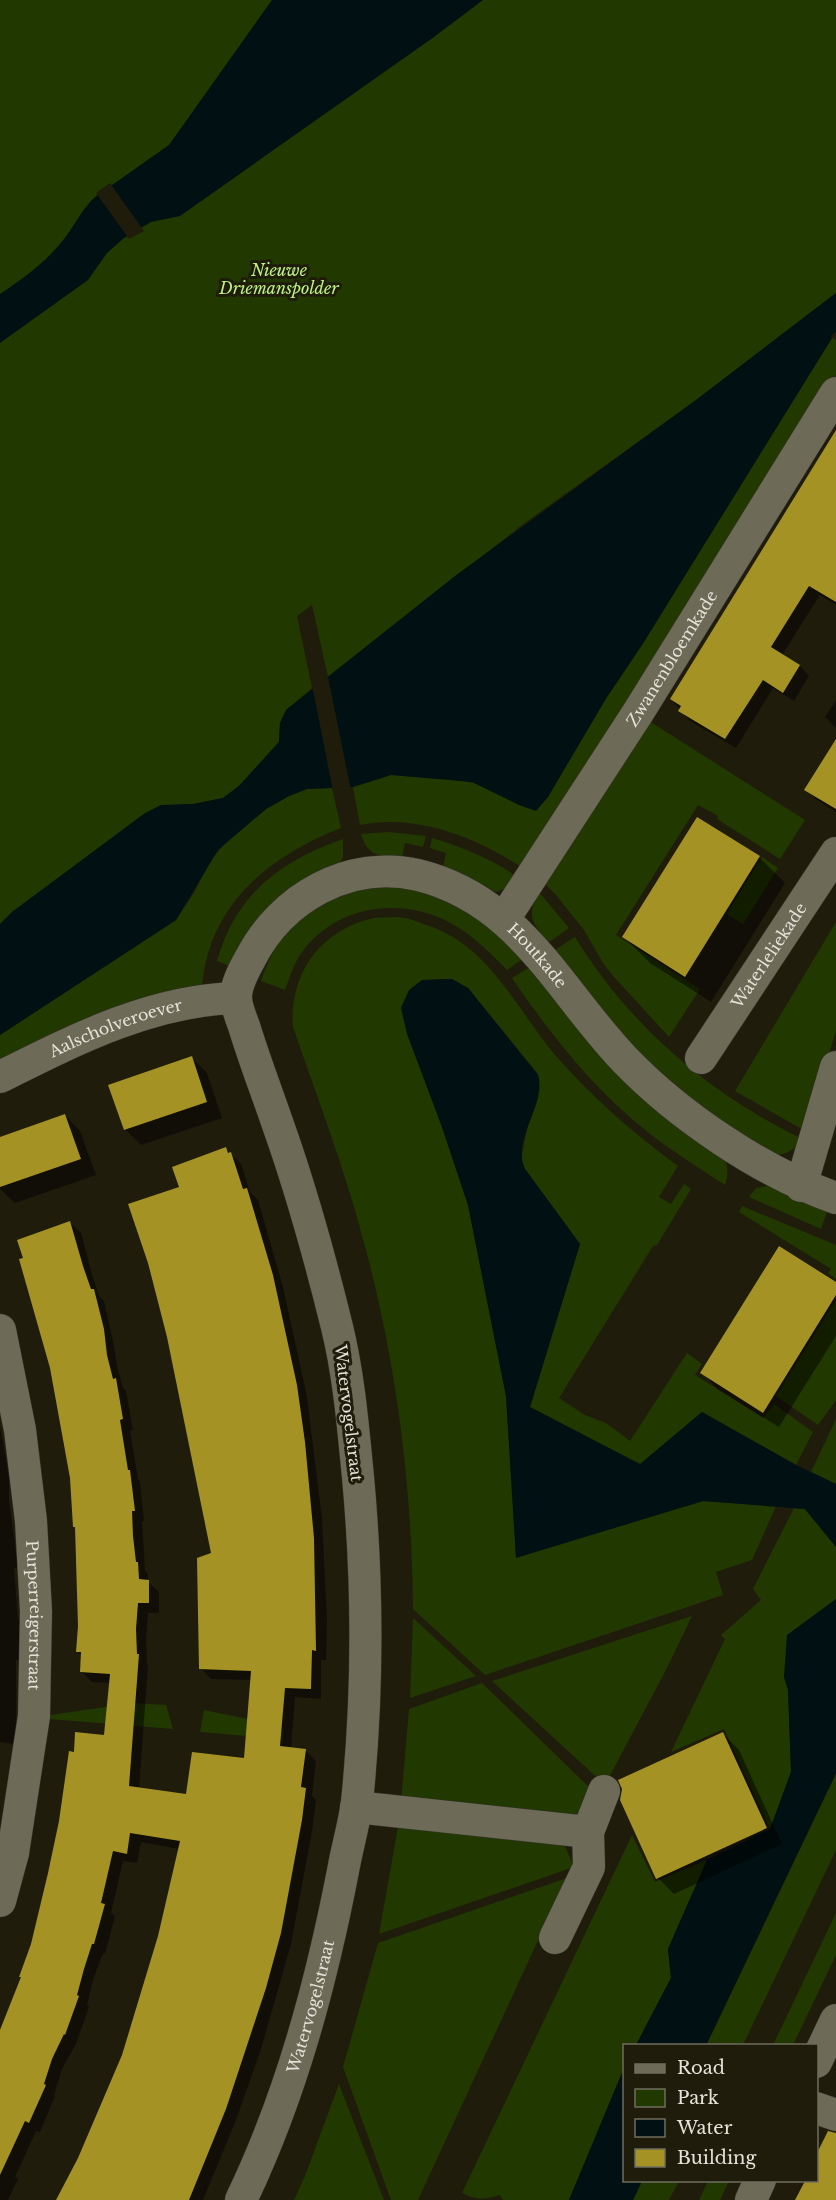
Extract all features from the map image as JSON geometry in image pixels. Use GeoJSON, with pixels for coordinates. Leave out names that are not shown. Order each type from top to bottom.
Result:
{"type":"FeatureCollection","features":[{"type":"Feature","properties":{"kind":"street","name":"Zwanenbloemkade"},"geometry":{"type":"LineString","coordinates":[[504,919],[639,711],[836,393]]}},
{"type":"Feature","properties":{"kind":"street","name":"Waterleliekade"},"geometry":{"type":"LineString","coordinates":[[701,1058],[836,853]]}},
{"type":"Feature","properties":{"kind":"street","name":"Houtkade"},"geometry":{"type":"LineString","coordinates":[[236,998],[241,978],[252,954],[278,918],[306,895],[360,873],[391,871],[441,882],[487,906],[504,919],[539,954],[556,978],[628,1064],[659,1092],[732,1146],[801,1186],[836,1198]]}},
{"type":"Feature","properties":{"kind":"street","name":"Aalscholveroever"},"geometry":{"type":"LineString","coordinates":[[0,1077],[62,1046],[124,1021],[207,999],[236,998]]}},
{"type":"Feature","properties":{"kind":"street","name":"Watervogelstraat"},"geometry":{"type":"LineString","coordinates":[[236,998],[249,1045],[307,1210],[338,1332],[350,1395],[361,1516],[364,1599],[363,1721],[356,1807],[331,1933],[297,2060],[264,2152],[241,2200]]}},
{"type":"Feature","properties":{"kind":"street"},"geometry":{"type":"LineString","coordinates":[[801,1186],[836,1067]]}},
{"type":"Feature","properties":{"kind":"street","name":"Purperreigerstraat"},"geometry":{"type":"LineString","coordinates":[[0,1330],[20,1430],[31,1521],[36,1611],[34,1716],[13,1853],[0,1901]]}},
{"type":"Feature","properties":{"kind":"street"},"geometry":{"type":"LineString","coordinates":[[555,1938],[589,1867],[588,1832],[604,1791]]}},
{"type":"Feature","properties":{"kind":"street"},"geometry":{"type":"LineString","coordinates":[[356,1807],[588,1832]]}},
{"type":"Feature","properties":{"kind":"street"},"geometry":{"type":"LineString","coordinates":[[818,2058],[836,2020]]}},
{"type":"Feature","properties":{"kind":"street"},"geometry":{"type":"LineString","coordinates":[[818,2109],[836,2115]]}},
{"type":"Feature","properties":{"kind":"street"},"geometry":{"type":"LineString","coordinates":[[751,2200],[760,2182]]}},
{"type":"Feature","properties":{"kind":"green space","name":"Nieuwe Driemanspolder"},"geometry":{"type":"Polygon","coordinates":[[[0,0],[836,0],[836,293],[696,400],[522,525],[328,677],[312,605],[297,616],[312,688],[286,710],[280,723],[279,742],[239,786],[223,798],[193,804],[172,805],[12,912],[0,924],[0,0]]]}},
{"type":"Feature","properties":{"kind":"green space"},"geometry":{"type":"Polygon","coordinates":[[[832,338],[836,340],[836,375],[527,871],[490,849],[448,831],[404,823],[382,822],[360,825],[353,787],[391,775],[451,779],[479,784],[519,805],[607,697],[642,645],[832,338]]]}},
{"type":"Feature","properties":{"kind":"green space"},"geometry":{"type":"Polygon","coordinates":[[[646,719],[805,820],[780,859],[717,819],[718,816],[698,805],[616,935],[700,989],[669,1037],[614,977],[584,930],[544,883],[646,719]]]}},
{"type":"Feature","properties":{"kind":"green space"},"geometry":{"type":"Polygon","coordinates":[[[332,788],[341,828],[290,853],[247,887],[230,908],[216,932],[207,958],[202,988],[0,1067],[0,1035],[176,920],[194,893],[210,861],[228,840],[266,809],[289,796],[307,789],[332,788]]]}},
{"type":"Feature","properties":{"kind":"green space"},"geometry":{"type":"Polygon","coordinates":[[[389,832],[426,836],[423,847],[405,843],[402,858],[377,854],[367,847],[361,834],[389,832]]]}},
{"type":"Feature","properties":{"kind":"green space"},"geometry":{"type":"Polygon","coordinates":[[[432,838],[478,855],[520,879],[516,884],[496,892],[469,877],[443,867],[446,853],[430,848],[432,838]]]}},
{"type":"Feature","properties":{"kind":"green space"},"geometry":{"type":"Polygon","coordinates":[[[343,839],[343,857],[339,866],[239,970],[217,961],[235,917],[263,883],[299,858],[343,839]]]}},
{"type":"Feature","properties":{"kind":"green space"},"geometry":{"type":"Polygon","coordinates":[[[762,857],[778,868],[743,924],[727,914],[762,857]]]}},
{"type":"Feature","properties":{"kind":"green space"},"geometry":{"type":"Polygon","coordinates":[[[374,881],[444,892],[527,956],[507,970],[475,940],[438,917],[401,908],[382,908],[346,917],[315,937],[299,956],[285,990],[261,981],[280,941],[300,915],[322,901],[374,881]]]}},
{"type":"Feature","properties":{"kind":"green space"},"geometry":{"type":"Polygon","coordinates":[[[539,892],[569,928],[548,943],[538,930],[532,914],[539,892]]]}},
{"type":"Feature","properties":{"kind":"green space"},"geometry":{"type":"Polygon","coordinates":[[[373,918],[410,919],[449,935],[468,948],[485,963],[556,1056],[584,1086],[645,1141],[678,1166],[659,1197],[671,1204],[684,1184],[691,1189],[559,1398],[585,1415],[606,1423],[630,1441],[687,1353],[702,1364],[695,1375],[763,1418],[774,1404],[813,1432],[796,1465],[702,1412],[640,1465],[530,1407],[580,1244],[525,1169],[521,1160],[538,1074],[468,988],[451,979],[422,980],[443,1130],[468,1205],[506,1396],[516,1557],[703,1501],[776,1506],[752,1560],[716,1572],[723,1595],[485,1675],[413,1609],[405,1469],[385,1330],[356,1212],[293,1027],[296,989],[312,957],[338,933],[354,924],[373,918]]]}},
{"type":"Feature","properties":{"kind":"green space"},"geometry":{"type":"Polygon","coordinates":[[[836,922],[836,1031],[805,1131],[735,1091],[836,922]]]}},
{"type":"Feature","properties":{"kind":"green space"},"geometry":{"type":"Polygon","coordinates":[[[575,937],[597,970],[646,1028],[703,1078],[767,1121],[802,1139],[797,1146],[776,1156],[696,1106],[638,1055],[553,951],[575,937]]]}},
{"type":"Feature","properties":{"kind":"green space"},"geometry":{"type":"Polygon","coordinates":[[[533,965],[723,1154],[727,1169],[725,1185],[649,1133],[610,1099],[575,1061],[512,978],[533,965]]]}},
{"type":"Feature","properties":{"kind":"green space"},"geometry":{"type":"Polygon","coordinates":[[[776,1184],[829,1206],[821,1229],[749,1197],[756,1188],[776,1184]]]}},
{"type":"Feature","properties":{"kind":"green space"},"geometry":{"type":"Polygon","coordinates":[[[742,1206],[836,1245],[836,1279],[828,1273],[831,1269],[739,1212],[742,1206]]]}},
{"type":"Feature","properties":{"kind":"green space"},"geometry":{"type":"Polygon","coordinates":[[[836,1300],[836,1400],[818,1425],[776,1396],[836,1300]]]}},
{"type":"Feature","properties":{"kind":"green space"},"geometry":{"type":"Polygon","coordinates":[[[836,1419],[836,1484],[811,1472],[836,1419]]]}},
{"type":"Feature","properties":{"kind":"green space"},"geometry":{"type":"Polygon","coordinates":[[[794,1508],[805,1509],[836,1547],[836,1599],[784,1676],[788,1690],[791,1772],[770,1829],[724,1729],[671,1752],[725,1639],[721,1635],[761,1600],[753,1589],[794,1508]]]}},
{"type":"Feature","properties":{"kind":"green space"},"geometry":{"type":"Polygon","coordinates":[[[692,1616],[605,1785],[492,1681],[692,1616]]]}},
{"type":"Feature","properties":{"kind":"green space"},"geometry":{"type":"Polygon","coordinates":[[[413,1618],[476,1676],[410,1698],[413,1618]]]}},
{"type":"Feature","properties":{"kind":"green space"},"geometry":{"type":"Polygon","coordinates":[[[482,1683],[595,1793],[584,1821],[401,1802],[409,1709],[482,1683]]]}},
{"type":"Feature","properties":{"kind":"green space"},"geometry":{"type":"Polygon","coordinates":[[[133,1703],[166,1705],[173,1729],[49,1719],[50,1715],[133,1703]]]}},
{"type":"Feature","properties":{"kind":"green space"},"geometry":{"type":"Polygon","coordinates":[[[204,1710],[282,1726],[283,1739],[200,1732],[204,1710]]]}},
{"type":"Feature","properties":{"kind":"green space"},"geometry":{"type":"Polygon","coordinates":[[[836,1774],[836,1850],[743,2044],[707,2044],[836,1774]]]}},
{"type":"Feature","properties":{"kind":"green space"},"geometry":{"type":"Polygon","coordinates":[[[399,1821],[564,1844],[574,1867],[379,1934],[399,1821]]]}},
{"type":"Feature","properties":{"kind":"green space"},"geometry":{"type":"Polygon","coordinates":[[[632,1835],[655,1882],[707,1860],[668,1949],[671,1978],[637,2044],[623,2044],[623,2070],[569,2200],[503,2200],[500,2195],[481,2198],[462,2193],[632,1835]]]}},
{"type":"Feature","properties":{"kind":"green space"},"geometry":{"type":"Polygon","coordinates":[[[567,1878],[418,2200],[391,2200],[343,2067],[378,1943],[567,1878]]]}},
{"type":"Feature","properties":{"kind":"green space"},"geometry":{"type":"Polygon","coordinates":[[[836,1913],[836,1955],[793,2044],[773,2044],[836,1913]]]}},
{"type":"Feature","properties":{"kind":"green space"},"geometry":{"type":"Polygon","coordinates":[[[339,2084],[384,2200],[294,2200],[305,2176],[339,2084]]]}},
{"type":"Feature","properties":{"kind":"green space"},"geometry":{"type":"Polygon","coordinates":[[[641,2182],[678,2182],[669,2200],[633,2200],[641,2182]]]}},
{"type":"Feature","properties":{"kind":"green space"},"geometry":{"type":"Polygon","coordinates":[[[708,2182],[729,2182],[720,2200],[699,2200],[708,2182]]]}},
{"type":"Feature","properties":{"kind":"water"},"geometry":{"type":"Polygon","coordinates":[[[272,0],[483,0],[180,216],[151,222],[124,238],[107,253],[88,280],[0,343],[0,294],[50,255],[95,197],[169,145],[272,0]]]}},
{"type":"Feature","properties":{"kind":"water"},"geometry":{"type":"Polygon","coordinates":[[[836,293],[836,332],[831,336],[832,338],[642,645],[607,697],[548,797],[536,811],[472,782],[391,775],[353,787],[307,789],[289,796],[266,809],[218,850],[176,920],[0,1035],[0,924],[12,912],[145,813],[161,805],[193,804],[223,798],[239,786],[279,742],[280,723],[286,710],[455,576],[696,400],[836,293]]]}},
{"type":"Feature","properties":{"kind":"water"},"geometry":{"type":"Polygon","coordinates":[[[452,979],[468,988],[538,1075],[538,1098],[525,1134],[522,1158],[525,1169],[580,1244],[530,1407],[640,1464],[702,1412],[796,1465],[836,1484],[836,1547],[805,1509],[703,1501],[516,1558],[506,1396],[468,1205],[407,1034],[401,1008],[409,990],[422,980],[452,979]]]}},
{"type":"Feature","properties":{"kind":"water"},"geometry":{"type":"Polygon","coordinates":[[[836,1599],[836,1773],[706,2044],[637,2044],[671,1978],[668,1949],[707,1860],[770,1829],[791,1772],[788,1690],[784,1677],[787,1635],[836,1599]]]}},
{"type":"Feature","properties":{"kind":"water"},"geometry":{"type":"Polygon","coordinates":[[[623,2070],[623,2182],[642,2182],[633,2200],[569,2200],[623,2070]]]}},
{"type":"Feature","properties":{"kind":"pier"},"geometry":{"type":"Polygon","coordinates":[[[110,183],[144,231],[129,239],[96,193],[110,183]]]}},
{"type":"Feature","properties":{"kind":"pier"},"geometry":{"type":"Polygon","coordinates":[[[328,677],[351,790],[333,791],[312,685],[328,677]]]}},
{"type":"Feature","properties":{"kind":"building"},"geometry":{"type":"Polygon","coordinates":[[[836,430],[836,602],[809,586],[771,647],[800,665],[783,693],[763,680],[725,739],[678,711],[681,706],[670,699],[836,430]]]}},
{"type":"Feature","properties":{"kind":"building"},"geometry":{"type":"Polygon","coordinates":[[[836,739],[836,809],[804,790],[836,739]]]}},
{"type":"Feature","properties":{"kind":"building"},"geometry":{"type":"Polygon","coordinates":[[[697,817],[760,856],[685,977],[622,937],[697,817]]]}},
{"type":"Feature","properties":{"kind":"building"},"geometry":{"type":"Polygon","coordinates":[[[192,1056],[207,1102],[124,1130],[108,1085],[192,1056]]]}},
{"type":"Feature","properties":{"kind":"building"},"geometry":{"type":"Polygon","coordinates":[[[65,1114],[81,1159],[0,1187],[0,1137],[65,1114]]]}},
{"type":"Feature","properties":{"kind":"building"},"geometry":{"type":"Polygon","coordinates":[[[226,1147],[228,1153],[231,1152],[243,1189],[247,1188],[273,1275],[297,1385],[305,1442],[314,1538],[316,1651],[312,1650],[311,1689],[285,1688],[280,1746],[306,1749],[301,1787],[306,1788],[302,1820],[281,1933],[266,1988],[226,2109],[189,2200],[56,2200],[78,2158],[122,2055],[158,1936],[180,1841],[130,1833],[127,1854],[113,1851],[101,1903],[105,1904],[94,1944],[92,1944],[84,1969],[77,1995],[79,1996],[65,2035],[52,2059],[44,2084],[46,2085],[29,2123],[25,2121],[0,2175],[0,2030],[31,1944],[59,1821],[69,1751],[74,1752],[75,1732],[104,1735],[110,1674],[80,1672],[81,1652],[76,1652],[78,1626],[75,1527],[73,1527],[70,1478],[50,1368],[19,1259],[23,1258],[17,1240],[70,1221],[91,1289],[94,1289],[104,1329],[107,1355],[113,1379],[116,1378],[123,1419],[120,1420],[135,1511],[132,1511],[133,1536],[139,1579],[149,1580],[149,1603],[138,1603],[136,1629],[137,1654],[139,1654],[129,1786],[186,1794],[192,1752],[244,1758],[251,1671],[199,1669],[197,1558],[211,1553],[167,1337],[148,1263],[128,1204],[179,1187],[172,1167],[226,1147]]]}},
{"type":"Feature","properties":{"kind":"building"},"geometry":{"type":"Polygon","coordinates":[[[779,1246],[836,1282],[836,1295],[763,1413],[700,1373],[779,1246]]]}},
{"type":"Feature","properties":{"kind":"building"},"geometry":{"type":"Polygon","coordinates":[[[723,1732],[767,1828],[656,1879],[620,1800],[622,1789],[618,1780],[723,1732]]]}},
{"type":"Feature","properties":{"kind":"building"},"geometry":{"type":"Polygon","coordinates":[[[828,2131],[836,2133],[836,2200],[795,2200],[804,2182],[818,2182],[818,2151],[828,2131]]]}}]}
